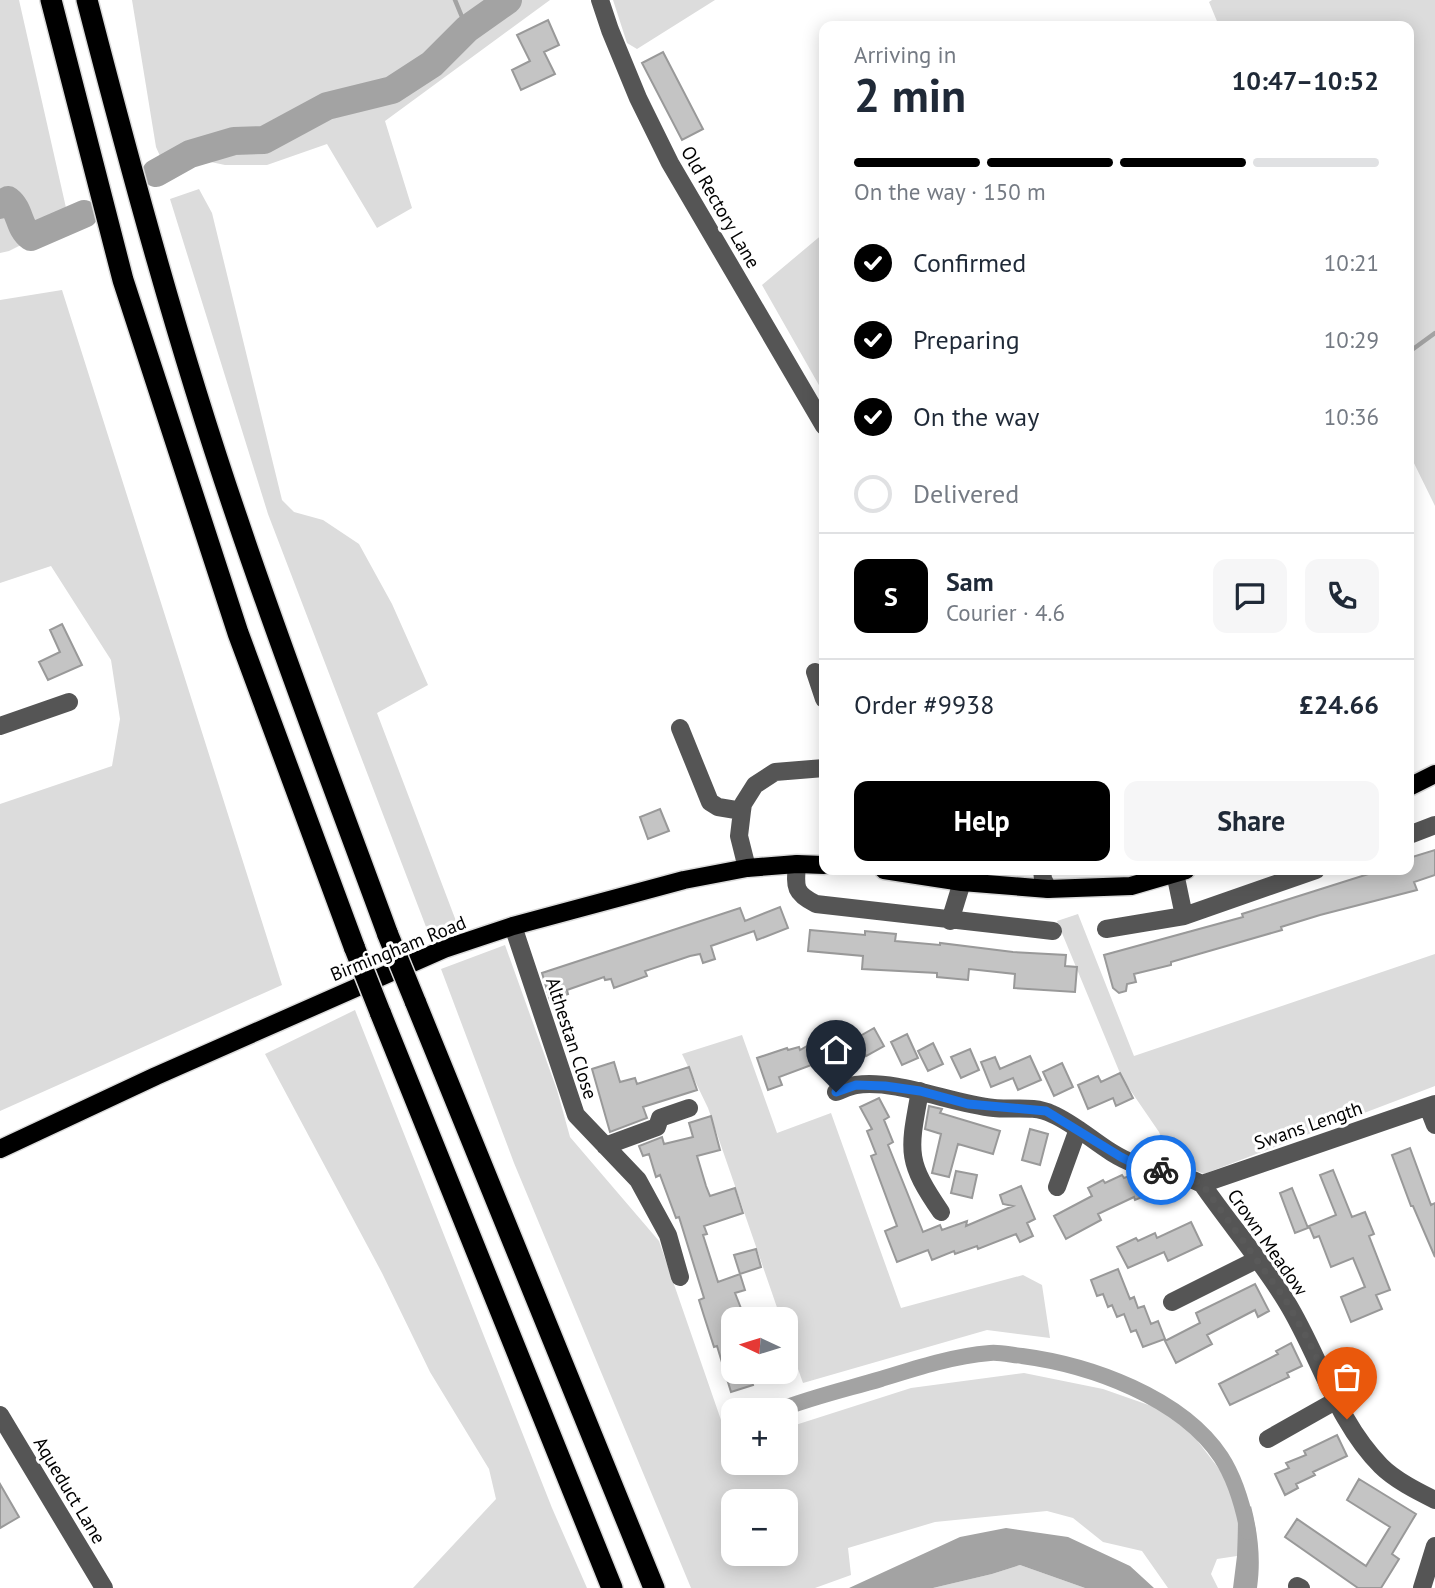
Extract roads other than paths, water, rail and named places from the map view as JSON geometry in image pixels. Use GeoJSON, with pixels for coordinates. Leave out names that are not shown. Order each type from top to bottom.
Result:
{"type":"FeatureCollection","features":[{"type":"Feature","properties":{"kind":"highway"},"geometry":{"type":"LineString","coordinates":[[51,0],[123,280],[238,633],[380,1013],[612,1588]]}},
{"type":"Feature","properties":{"kind":"highway"},"geometry":{"type":"LineString","coordinates":[[87,0],[147,225],[236,517],[305,713],[388,935],[654,1588]]}},
{"type":"Feature","properties":{"kind":"main road"},"geometry":{"type":"LineString","coordinates":[[1414,784],[1435,774]]}},
{"type":"Feature","properties":{"kind":"main road","name":"Birmingham Road"},"geometry":{"type":"LineString","coordinates":[[4,1145],[419,960],[513,926],[684,880],[747,868],[819,865]]}},
{"type":"Feature","properties":{"kind":"main road"},"geometry":{"type":"LineString","coordinates":[[916,875],[962,882],[1048,889],[1131,886],[1168,875]]}},
{"type":"Feature","properties":{"kind":"street","name":"Old Rectory Lane"},"geometry":{"type":"LineString","coordinates":[[600,0],[638,98],[670,163],[819,417]]}},
{"type":"Feature","properties":{"kind":"street"},"geometry":{"type":"LineString","coordinates":[[815,672],[819,684]]}},
{"type":"Feature","properties":{"kind":"street"},"geometry":{"type":"LineString","coordinates":[[0,726],[69,702]]}},
{"type":"Feature","properties":{"kind":"street"},"geometry":{"type":"LineString","coordinates":[[680,728],[710,802],[718,807],[742,811]]}},
{"type":"Feature","properties":{"kind":"street"},"geometry":{"type":"LineString","coordinates":[[747,868],[739,836],[743,804],[755,785],[775,772],[819,768]]}},
{"type":"Feature","properties":{"kind":"street"},"geometry":{"type":"LineString","coordinates":[[1414,833],[1435,825]]}},
{"type":"Feature","properties":{"kind":"street"},"geometry":{"type":"LineString","coordinates":[[797,864],[795,885],[802,897],[816,904],[1052,931]]}},
{"type":"Feature","properties":{"kind":"street"},"geometry":{"type":"LineString","coordinates":[[1043,875],[1048,889]]}},
{"type":"Feature","properties":{"kind":"street"},"geometry":{"type":"LineString","coordinates":[[1181,875],[1184,916]]}},
{"type":"Feature","properties":{"kind":"street"},"geometry":{"type":"LineString","coordinates":[[1106,929],[1184,916],[1302,875]]}},
{"type":"Feature","properties":{"kind":"street"},"geometry":{"type":"LineString","coordinates":[[950,921],[962,882]]}},
{"type":"Feature","properties":{"kind":"street","name":"Althestan Close"},"geometry":{"type":"LineString","coordinates":[[513,926],[576,1115],[638,1180],[681,1256],[680,1278]]}},
{"type":"Feature","properties":{"kind":"street"},"geometry":{"type":"LineString","coordinates":[[836,1092],[856,1085],[920,1091],[968,1104],[1046,1111],[1133,1163],[1194,1180]]}},
{"type":"Feature","properties":{"kind":"street"},"geometry":{"type":"LineString","coordinates":[[920,1091],[911,1141],[914,1167],[923,1188],[941,1212]]}},
{"type":"Feature","properties":{"kind":"street","name":"Swans Length"},"geometry":{"type":"LineString","coordinates":[[1194,1180],[1431,1105],[1435,1125]]}},
{"type":"Feature","properties":{"kind":"street"},"geometry":{"type":"LineString","coordinates":[[605,1146],[657,1127],[660,1118],[689,1108]]}},
{"type":"Feature","properties":{"kind":"street"},"geometry":{"type":"LineString","coordinates":[[1057,1187],[1078,1129]]}},
{"type":"Feature","properties":{"kind":"street","name":"Crown Meadow"},"geometry":{"type":"LineString","coordinates":[[1194,1180],[1285,1299],[1358,1439],[1382,1468],[1435,1500]]}},
{"type":"Feature","properties":{"kind":"street"},"geometry":{"type":"LineString","coordinates":[[1172,1302],[1256,1261]]}},
{"type":"Feature","properties":{"kind":"street"},"geometry":{"type":"LineString","coordinates":[[1268,1439],[1336,1400]]}},
{"type":"Feature","properties":{"kind":"street","name":"Aqueduct Lane"},"geometry":{"type":"LineString","coordinates":[[0,1415],[104,1588]]}},
{"type":"Feature","properties":{"kind":"street"},"geometry":{"type":"LineString","coordinates":[[1422,1588],[1435,1546]]}},
{"type":"Feature","properties":{"kind":"waterway"},"geometry":{"type":"LineString","coordinates":[[455,0],[467,29]]}},
{"type":"Feature","properties":{"kind":"waterway"},"geometry":{"type":"LineString","coordinates":[[156,173],[190,154],[234,141],[264,140],[327,106],[392,90],[432,64],[467,29],[508,0]]}},
{"type":"Feature","properties":{"kind":"waterway"},"geometry":{"type":"LineString","coordinates":[[0,205],[8,200],[12,204],[31,237],[84,214]]}},
{"type":"Feature","properties":{"kind":"waterway"},"geometry":{"type":"LineString","coordinates":[[1414,348],[1435,333]]}},
{"type":"Feature","properties":{"kind":"waterway"},"geometry":{"type":"LineString","coordinates":[[798,1404],[921,1367],[976,1355],[1006,1354],[1076,1367],[1132,1387],[1158,1401],[1183,1417],[1204,1436],[1231,1475],[1248,1532]]}}]}
